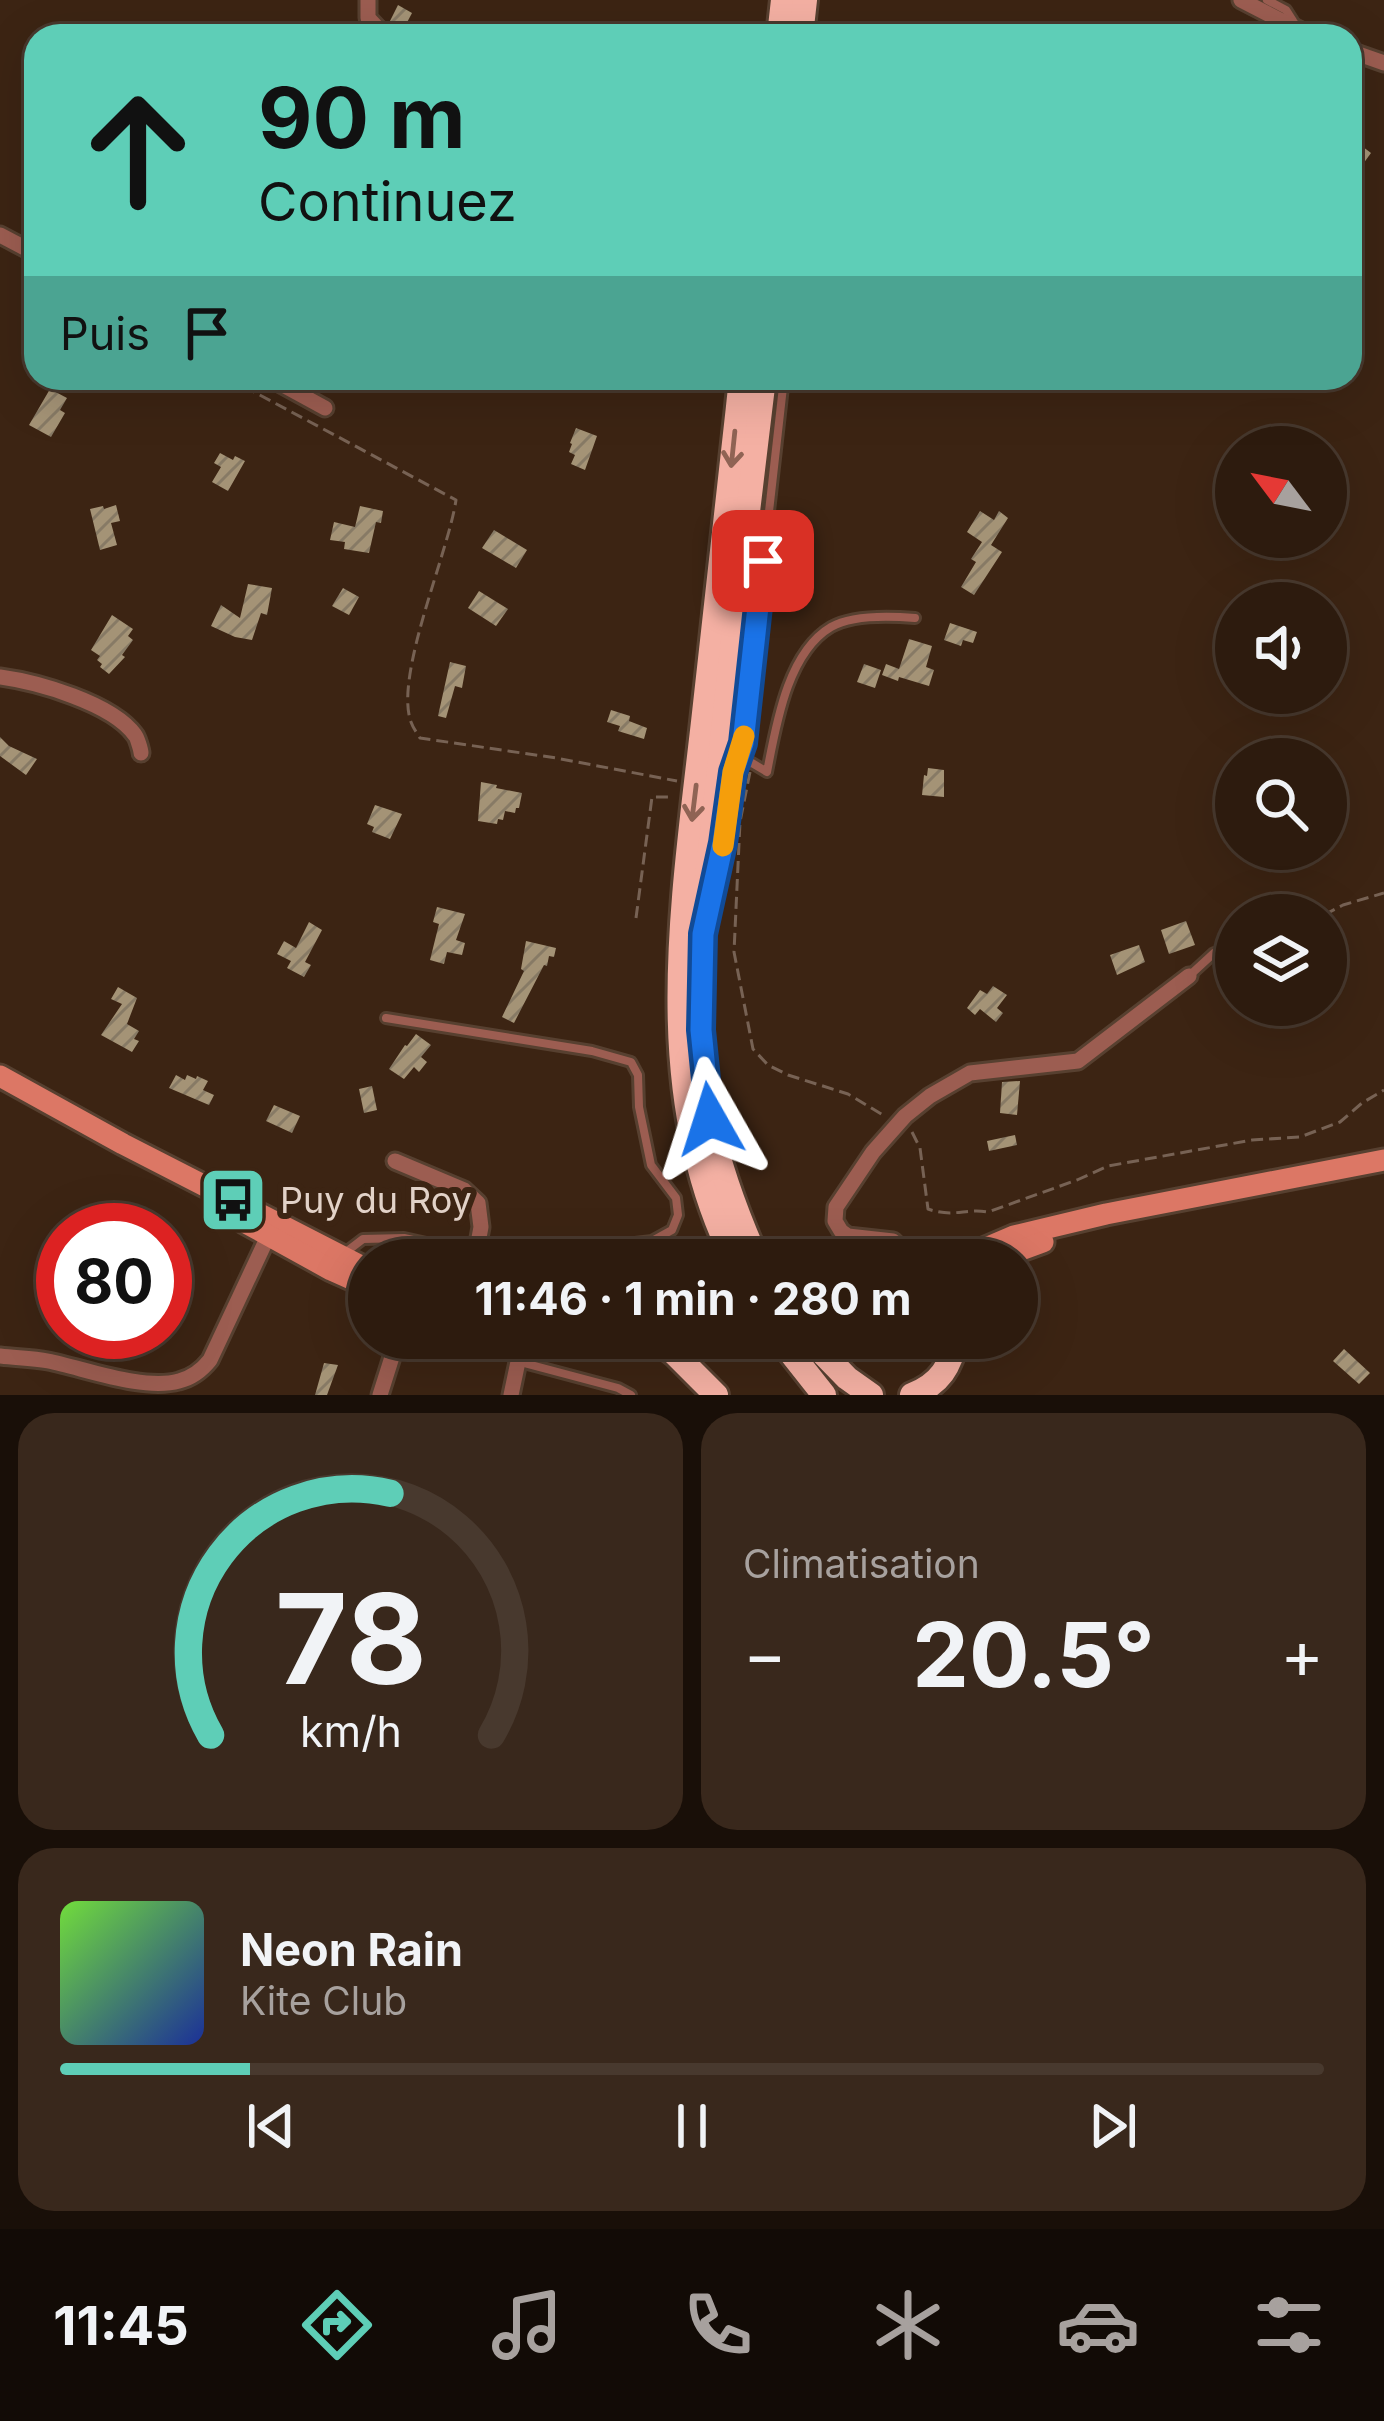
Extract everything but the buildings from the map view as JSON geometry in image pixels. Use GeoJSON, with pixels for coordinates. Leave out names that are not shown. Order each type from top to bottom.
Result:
{"type":"FeatureCollection","features":[{"type":"Feature","properties":{"kind":"highway"},"geometry":{"type":"LineString","coordinates":[[726,1239],[699,1171],[679,1006],[683,901],[740,390]]}},
{"type":"Feature","properties":{"kind":"highway"},"geometry":{"type":"LineString","coordinates":[[732,1239],[736,1214],[705,1090],[703,934],[763,390]]}},
{"type":"Feature","properties":{"kind":"highway"},"geometry":{"type":"LineString","coordinates":[[683,1359],[716,1395]]}},
{"type":"Feature","properties":{"kind":"highway"},"geometry":{"type":"LineString","coordinates":[[690,1359],[728,1395]]}},
{"type":"Feature","properties":{"kind":"highway"},"geometry":{"type":"LineString","coordinates":[[782,1359],[808,1395]]}},
{"type":"Feature","properties":{"kind":"highway"},"geometry":{"type":"LineString","coordinates":[[795,1359],[824,1395]]}},
{"type":"Feature","properties":{"kind":"highway"},"geometry":{"type":"LineString","coordinates":[[820,1359],[847,1395]]}},
{"type":"Feature","properties":{"kind":"highway"},"geometry":{"type":"LineString","coordinates":[[827,1359],[871,1395]]}},
{"type":"Feature","properties":{"kind":"highway"},"geometry":{"type":"LineString","coordinates":[[912,1395],[942,1376],[951,1359]]}},
{"type":"Feature","properties":{"kind":"highway"},"geometry":{"type":"LineString","coordinates":[[939,1395],[963,1359]]}},
{"type":"Feature","properties":{"kind":"main road"},"geometry":{"type":"LineString","coordinates":[[0,1076],[348,1277]]}},
{"type":"Feature","properties":{"kind":"main road"},"geometry":{"type":"LineString","coordinates":[[1038,1243],[1346,1178],[1378,1164]]}},
{"type":"Feature","properties":{"kind":"main road"},"geometry":{"type":"LineString","coordinates":[[1007,1239],[1378,1164]]}},
{"type":"Feature","properties":{"kind":"main road"},"geometry":{"type":"LineString","coordinates":[[304,1250],[348,1259]]}},
{"type":"Feature","properties":{"kind":"street"},"geometry":{"type":"LineString","coordinates":[[1241,0],[1286,24]]}},
{"type":"Feature","properties":{"kind":"street"},"geometry":{"type":"LineString","coordinates":[[292,390],[326,408]]}},
{"type":"Feature","properties":{"kind":"street"},"geometry":{"type":"LineString","coordinates":[[0,677],[36,682],[112,716],[136,736],[142,753]]}},
{"type":"Feature","properties":{"kind":"street"},"geometry":{"type":"LineString","coordinates":[[875,1239],[841,1231],[835,1221],[836,1207],[898,1125],[930,1096],[970,1073],[1078,1061],[1190,976]]}},
{"type":"Feature","properties":{"kind":"street"},"geometry":{"type":"LineString","coordinates":[[395,1161],[464,1190],[478,1203],[479,1239]]}},
{"type":"Feature","properties":{"kind":"street"},"geometry":{"type":"LineString","coordinates":[[0,1356],[184,1387],[210,1360],[268,1227]]}},
{"type":"Feature","properties":{"kind":"street"},"geometry":{"type":"LineString","coordinates":[[380,1395],[391,1359]]}},
{"type":"Feature","properties":{"kind":"street"},"geometry":{"type":"LineString","coordinates":[[512,1395],[518,1361]]}},
{"type":"Feature","properties":{"kind":"lane"},"geometry":{"type":"LineString","coordinates":[[1267,0],[1286,10],[1297,24]]}},
{"type":"Feature","properties":{"kind":"lane"},"geometry":{"type":"LineString","coordinates":[[703,934],[733,772],[743,743],[783,390]]}},
{"type":"Feature","properties":{"kind":"lane"},"geometry":{"type":"LineString","coordinates":[[733,772],[752,763],[767,772],[777,721],[801,656],[832,626],[880,616],[915,618]]}},
{"type":"Feature","properties":{"kind":"lane"},"geometry":{"type":"LineString","coordinates":[[1190,976],[1215,953]]}},
{"type":"Feature","properties":{"kind":"lane"},"geometry":{"type":"LineString","coordinates":[[386,1018],[631,1062],[638,1076],[651,1165],[676,1198],[678,1215],[672,1230],[654,1239]]}},
{"type":"Feature","properties":{"kind":"lane"},"geometry":{"type":"LineString","coordinates":[[363,1239],[408,1239]]}},
{"type":"Feature","properties":{"kind":"lane"},"geometry":{"type":"LineString","coordinates":[[340,1255],[348,1249]]}},
{"type":"Feature","properties":{"kind":"lane"},"geometry":{"type":"LineString","coordinates":[[518,1361],[631,1395]]}},
{"type":"Feature","properties":{"kind":"path"},"geometry":{"type":"LineString","coordinates":[[250,390],[456,500],[414,653],[408,697],[410,719],[420,739],[556,758],[696,790]]}},
{"type":"Feature","properties":{"kind":"path"},"geometry":{"type":"LineString","coordinates":[[752,763],[740,822],[734,952],[753,1049],[768,1066],[848,1094],[912,1131],[918,1142],[928,1209],[944,1215],[988,1212],[1108,1166],[1252,1140],[1300,1137],[1340,1122],[1384,1090]]}},
{"type":"Feature","properties":{"kind":"path"},"geometry":{"type":"LineString","coordinates":[[636,918],[652,797],[696,790]]}},
{"type":"Feature","properties":{"kind":"path"},"geometry":{"type":"LineString","coordinates":[[1347,904],[1384,893]]}},
{"type":"Feature","properties":{"kind":"slow traffic"},"geometry":{"type":"LineString","coordinates":[[723,846],[733,772],[744,736]]}},
{"type":"Feature","properties":{"kind":"place","name":"Puy du Roy"},"geometry":{"type":"Point","coordinates":[233,1200]}},
{"type":"Feature","properties":{"kind":"route"},"geometry":{"type":"LineString","coordinates":[[710,1119],[701,1030],[703,934],[733,772],[743,743],[763,561]]}}]}
